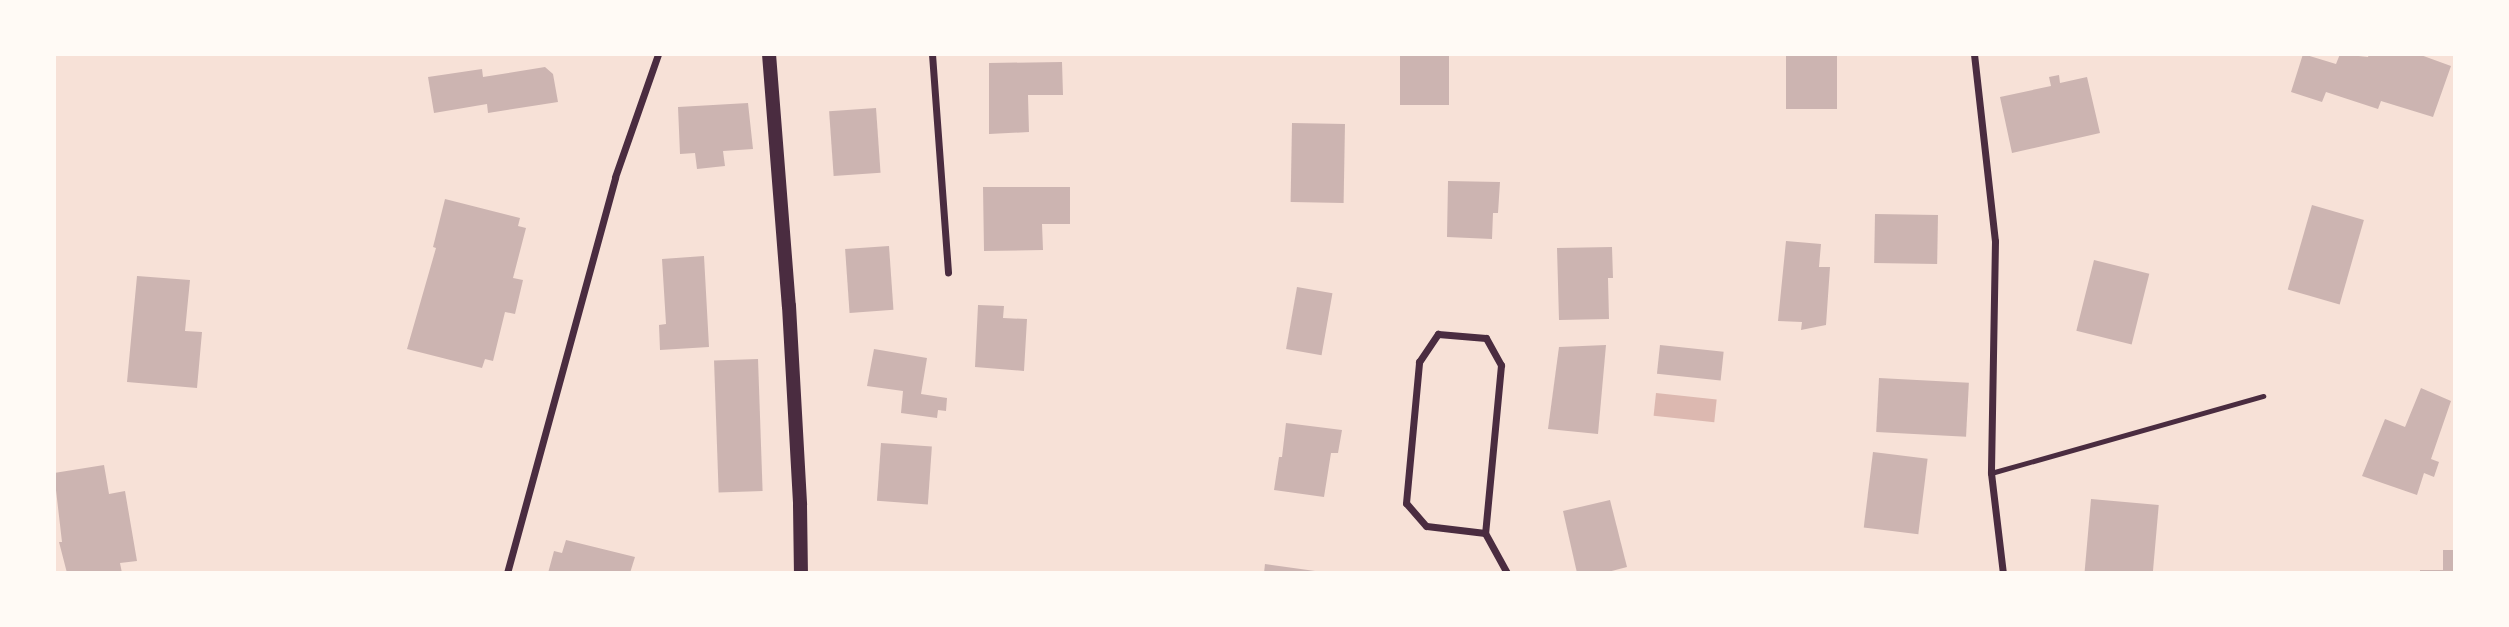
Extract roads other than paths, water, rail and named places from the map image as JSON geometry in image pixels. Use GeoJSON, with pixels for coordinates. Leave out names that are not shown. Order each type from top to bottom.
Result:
{"type":"FeatureCollection","features":[{"type":"Feature","properties":{"kind":"main road"},"geometry":{"type":"LineString","coordinates":[[769,54],[789,306],[801,573]]}},
{"type":"Feature","properties":{"kind":"street"},"geometry":{"type":"LineString","coordinates":[[508,573],[615,177],[658,54]]}},
{"type":"Feature","properties":{"kind":"street"},"geometry":{"type":"LineString","coordinates":[[932,54],[948,272]]}},
{"type":"Feature","properties":{"kind":"street"},"geometry":{"type":"LineString","coordinates":[[1974,54],[1995,242],[1991,473],[2003,573]]}},
{"type":"Feature","properties":{"kind":"street"},"geometry":{"type":"LineString","coordinates":[[1485,533],[1426,526],[1406,503],[1419,362],[1438,334],[1486,338],[1501,365],[1485,533],[1507,573]]}},
{"type":"Feature","properties":{"kind":"lane"},"geometry":{"type":"LineString","coordinates":[[1991,473],[2263,396]]}}]}
